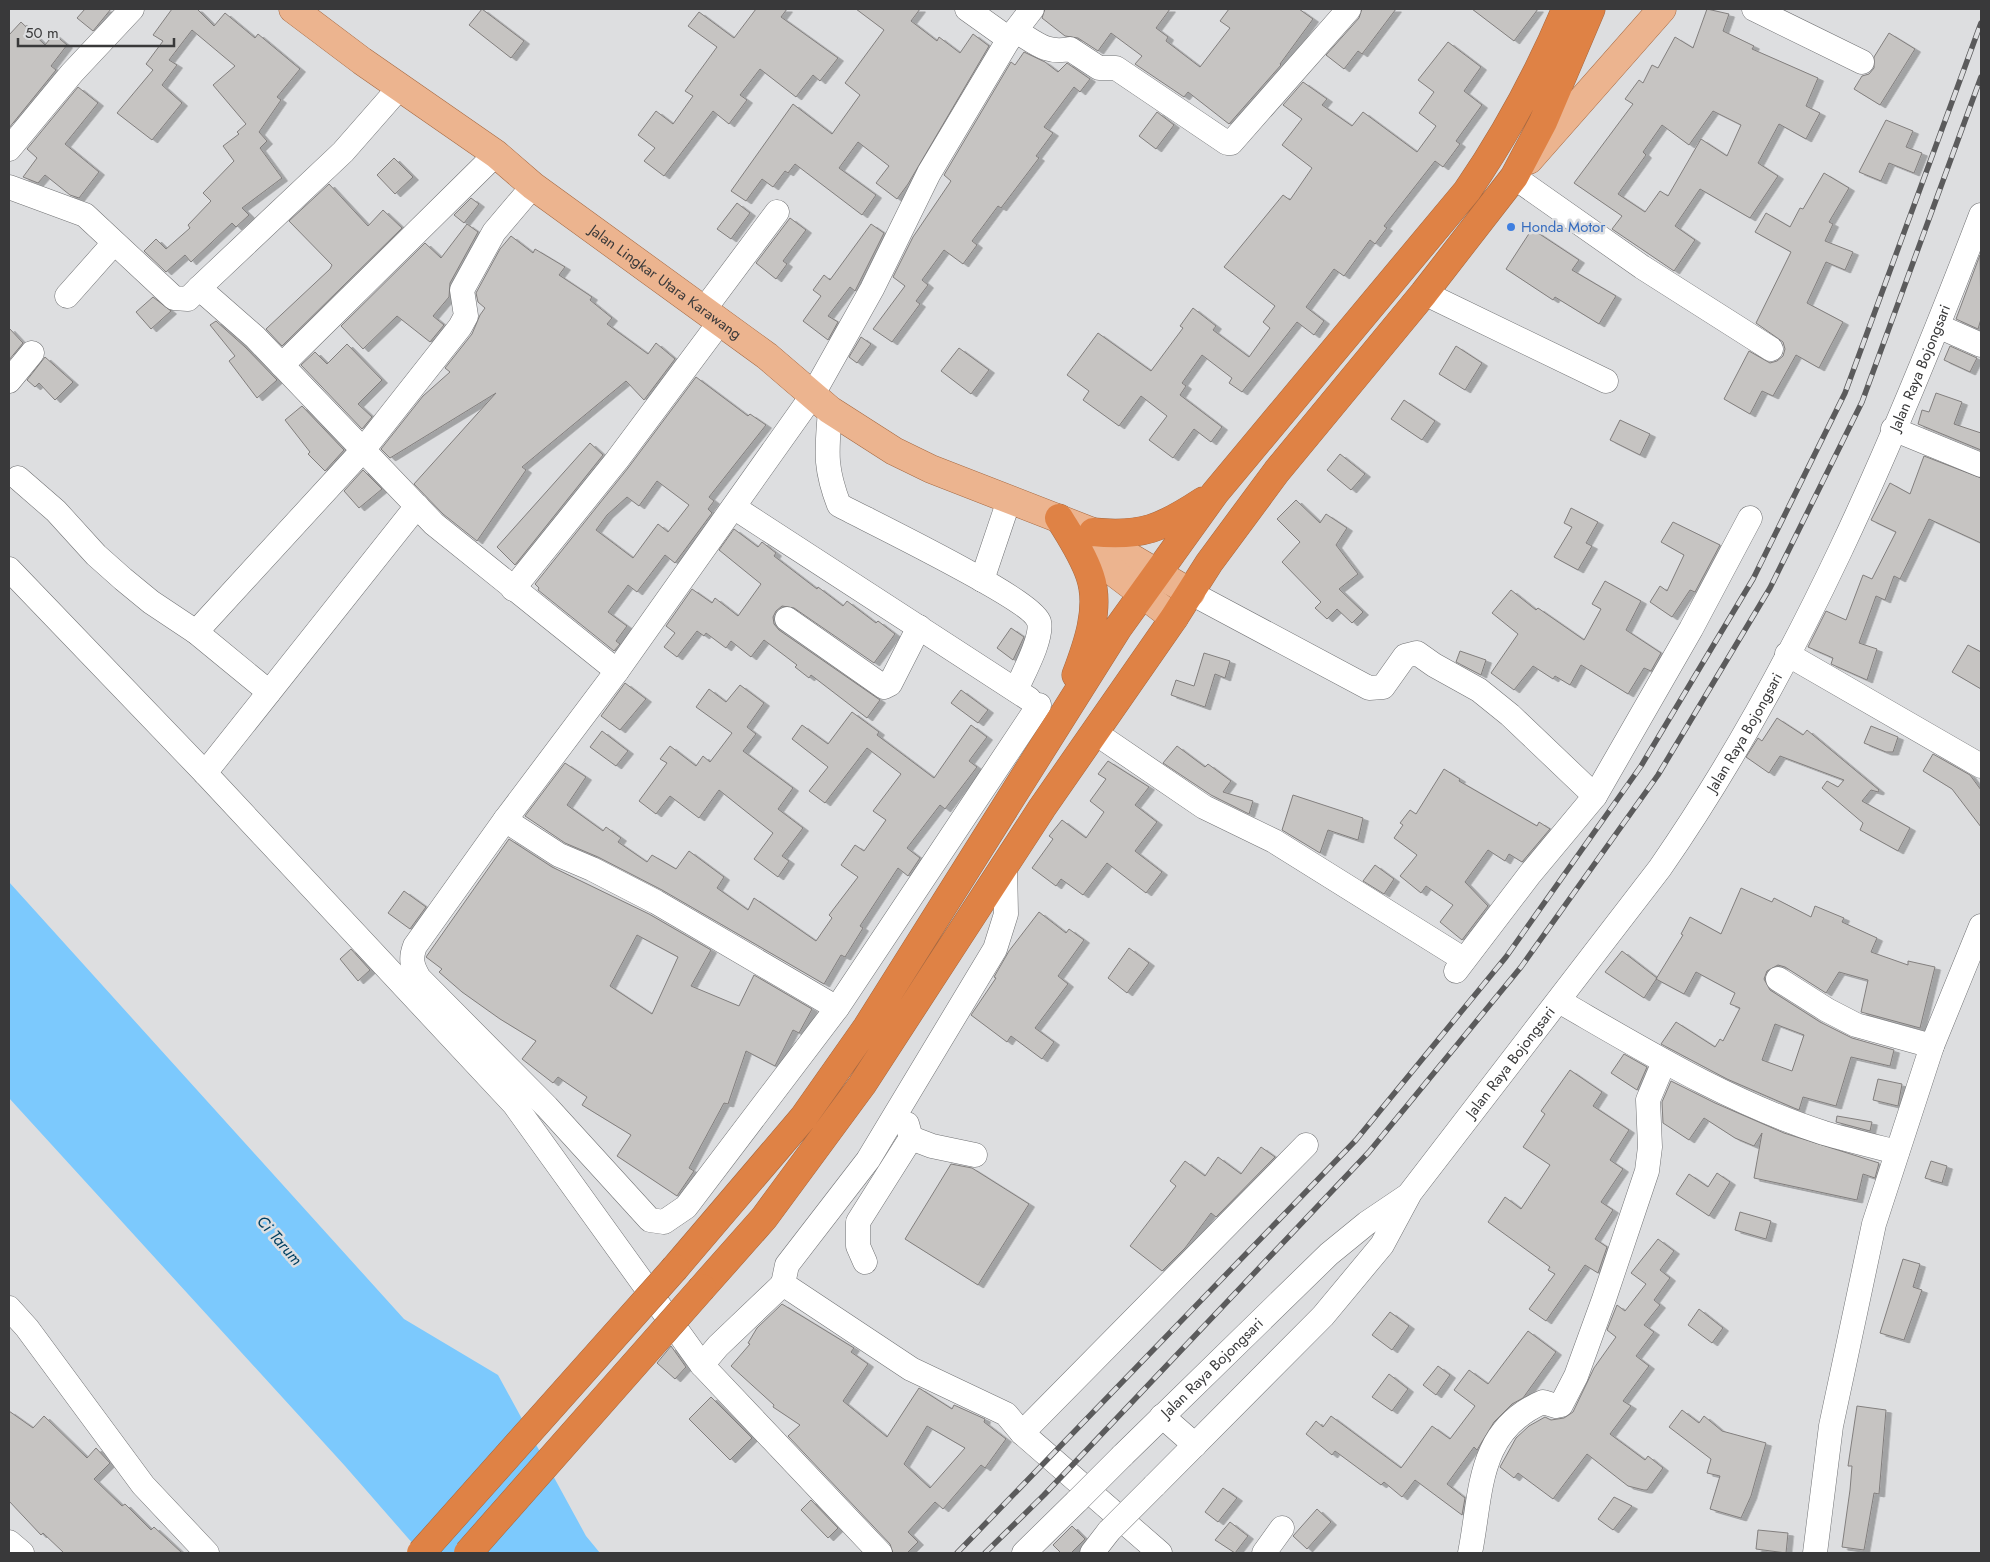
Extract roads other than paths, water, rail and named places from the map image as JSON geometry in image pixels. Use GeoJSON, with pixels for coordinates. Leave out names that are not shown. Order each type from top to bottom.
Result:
{"type":"FeatureCollection","features":[{"type":"Feature","properties":{"kind":"highway"},"geometry":{"type":"LineString","coordinates":[[421,1553],[675,1268],[802,1118],[867,1027],[1149,583],[1215,493],[1467,191],[1496,149],[1566,9]]}},
{"type":"Feature","properties":{"kind":"highway"},"geometry":{"type":"LineString","coordinates":[[468,1553],[764,1218],[811,1157],[878,1062],[1005,865],[1094,732],[1191,593],[1209,563],[1277,471],[1424,293],[1514,177],[1544,122],[1591,9]]}},
{"type":"Feature","properties":{"kind":"highway"},"geometry":{"type":"LineString","coordinates":[[1093,532],[1123,535],[1141,532],[1185,513],[1215,493]]}},
{"type":"Feature","properties":{"kind":"highway"},"geometry":{"type":"LineString","coordinates":[[1059,518],[1077,548],[1091,577],[1093,601],[1092,623],[1086,647],[1061,719]]}},
{"type":"Feature","properties":{"kind":"main road","name":"Jalan Lingkar Utara Karawang"},"geometry":{"type":"LineString","coordinates":[[293,9],[496,154],[533,186],[767,356],[821,403],[894,451],[931,469],[1093,532],[1130,557],[1174,618]]}},
{"type":"Feature","properties":{"kind":"main road"},"geometry":{"type":"LineString","coordinates":[[1514,177],[1662,9]]}},
{"type":"Feature","properties":{"kind":"main road","name":"Jalan Lingkar Utara Karawang"},"geometry":{"type":"LineString","coordinates":[[1059,518],[1096,558],[1149,583],[1191,593]]}},
{"type":"Feature","properties":{"kind":"street"},"geometry":{"type":"LineString","coordinates":[[9,149],[72,73],[132,9]]}},
{"type":"Feature","properties":{"kind":"street"},"geometry":{"type":"LineString","coordinates":[[967,9],[1013,35],[1047,50],[1058,52],[1070,49],[1099,68],[1116,68],[1227,143],[1231,143],[1349,9]]}},
{"type":"Feature","properties":{"kind":"street"},"geometry":{"type":"LineString","coordinates":[[1032,9],[1013,35],[929,173],[872,288],[821,403],[735,508],[618,671],[505,820],[415,946],[412,966],[418,978],[547,1107],[650,1220],[664,1222],[686,1207],[837,1008],[1038,705]]}},
{"type":"Feature","properties":{"kind":"street"},"geometry":{"type":"LineString","coordinates":[[1754,9],[1862,62]]}},
{"type":"Feature","properties":{"kind":"street"},"geometry":{"type":"LineString","coordinates":[[9,187],[86,215],[174,298],[188,299],[331,164],[400,87]]}},
{"type":"Feature","properties":{"kind":"street"},"geometry":{"type":"LineString","coordinates":[[282,365],[496,154]]}},
{"type":"Feature","properties":{"kind":"street"},"geometry":{"type":"LineString","coordinates":[[1514,177],[1642,267],[1771,349]]}},
{"type":"Feature","properties":{"kind":"street"},"geometry":{"type":"LineString","coordinates":[[196,632],[363,450],[460,327],[466,316],[462,290],[494,232],[533,186]]}},
{"type":"Feature","properties":{"kind":"street"},"geometry":{"type":"LineString","coordinates":[[513,589],[617,460],[712,317],[777,212]]}},
{"type":"Feature","properties":{"kind":"street","name":"Jalan Raya Bojongsari"},"geometry":{"type":"LineString","coordinates":[[1092,1553],[1109,1531],[1323,1316],[1371,1260],[1382,1245],[1410,1194],[1660,868],[1696,817],[1742,742],[1824,584],[1938,326],[1981,215]]}},
{"type":"Feature","properties":{"kind":"street"},"geometry":{"type":"LineString","coordinates":[[67,296],[114,242]]}},
{"type":"Feature","properties":{"kind":"street"},"geometry":{"type":"LineString","coordinates":[[199,288],[255,337],[434,524],[618,671]]}},
{"type":"Feature","properties":{"kind":"street"},"geometry":{"type":"LineString","coordinates":[[1424,293],[1606,382]]}},
{"type":"Feature","properties":{"kind":"street"},"geometry":{"type":"LineString","coordinates":[[1938,326],[1981,345]]}},
{"type":"Feature","properties":{"kind":"street"},"geometry":{"type":"LineString","coordinates":[[9,381],[32,353]]}},
{"type":"Feature","properties":{"kind":"street"},"geometry":{"type":"LineString","coordinates":[[821,403],[826,463],[829,479],[839,505],[982,580],[1029,609],[1039,621],[1040,633],[1016,690]]}},
{"type":"Feature","properties":{"kind":"street"},"geometry":{"type":"LineString","coordinates":[[1893,429],[1981,466]]}},
{"type":"Feature","properties":{"kind":"street"},"geometry":{"type":"LineString","coordinates":[[18,478],[56,511],[96,555],[122,579],[151,602],[196,632],[269,692]]}},
{"type":"Feature","properties":{"kind":"street"},"geometry":{"type":"LineString","coordinates":[[982,580],[1009,500]]}},
{"type":"Feature","properties":{"kind":"street"},"geometry":{"type":"LineString","coordinates":[[205,773],[417,506]]}},
{"type":"Feature","properties":{"kind":"street"},"geometry":{"type":"LineString","coordinates":[[735,508],[1061,719]]}},
{"type":"Feature","properties":{"kind":"street"},"geometry":{"type":"LineString","coordinates":[[1094,732],[1204,807],[1274,841],[1459,965],[1595,796],[1691,629],[1750,518]]}},
{"type":"Feature","properties":{"kind":"street"},"geometry":{"type":"LineString","coordinates":[[9,569],[205,773],[514,1104],[702,1365],[880,1553]]}},
{"type":"Feature","properties":{"kind":"street"},"geometry":{"type":"LineString","coordinates":[[1191,593],[1369,688],[1383,687],[1405,656],[1417,653],[1434,665],[1479,690],[1510,715],[1595,796]]}},
{"type":"Feature","properties":{"kind":"street"},"geometry":{"type":"LineString","coordinates":[[787,619],[884,687],[890,684],[919,627]]}},
{"type":"Feature","properties":{"kind":"street"},"geometry":{"type":"LineString","coordinates":[[1788,654],[1981,766]]}},
{"type":"Feature","properties":{"kind":"street"},"geometry":{"type":"LineString","coordinates":[[505,820],[559,855],[592,869],[656,902],[837,1008]]}},
{"type":"Feature","properties":{"kind":"street"},"geometry":{"type":"LineString","coordinates":[[702,1365],[718,1346],[783,1284],[787,1265],[868,1160],[903,1103],[995,948],[1006,914],[1005,865]]}},
{"type":"Feature","properties":{"kind":"street"},"geometry":{"type":"LineString","coordinates":[[1815,1553],[1830,1436],[1874,1224],[1932,1046],[1981,926]]}},
{"type":"Feature","properties":{"kind":"street"},"geometry":{"type":"LineString","coordinates":[[1778,979],[1827,1010],[1856,1025],[1932,1046]]}},
{"type":"Feature","properties":{"kind":"street"},"geometry":{"type":"LineString","coordinates":[[1559,1001],[1664,1062],[1743,1100],[1823,1132],[1897,1152]]}},
{"type":"Feature","properties":{"kind":"street"},"geometry":{"type":"LineString","coordinates":[[1470,1553],[1480,1481],[1488,1456],[1506,1426],[1543,1402],[1556,1406],[1561,1405],[1576,1376],[1648,1171],[1648,1100],[1664,1062]]}},
{"type":"Feature","properties":{"kind":"street"},"geometry":{"type":"LineString","coordinates":[[865,1262],[858,1246],[858,1222],[911,1138],[903,1103]]}},
{"type":"Feature","properties":{"kind":"street"},"geometry":{"type":"LineString","coordinates":[[911,1138],[932,1146],[975,1155]]}},
{"type":"Feature","properties":{"kind":"street"},"geometry":{"type":"LineString","coordinates":[[1022,1433],[1306,1144]]}},
{"type":"Feature","properties":{"kind":"street","name":"Jalan Raya Bojongsari"},"geometry":{"type":"LineString","coordinates":[[1024,1553],[1162,1416],[1330,1254],[1367,1223],[1410,1194]]}},
{"type":"Feature","properties":{"kind":"street"},"geometry":{"type":"LineString","coordinates":[[783,1284],[911,1369],[962,1391],[1006,1414],[1022,1433],[1160,1553]]}},
{"type":"Feature","properties":{"kind":"street"},"geometry":{"type":"LineString","coordinates":[[9,1308],[144,1485],[206,1553]]}},
{"type":"Feature","properties":{"kind":"street"},"geometry":{"type":"LineString","coordinates":[[1162,1416],[1195,1445]]}},
{"type":"Feature","properties":{"kind":"street"},"geometry":{"type":"LineString","coordinates":[[1264,1553],[1282,1528]]}},
{"type":"Feature","properties":{"kind":"street"},"geometry":{"type":"LineString","coordinates":[[9,1542],[22,1553]]}},
{"type":"Feature","properties":{"kind":"water","name":"Ci Tarum"},"geometry":{"type":"Polygon","coordinates":[[[9,882],[404,1319],[498,1375],[586,1536],[600,1553],[421,1553],[345,1466],[9,1098],[9,882]]]}},
{"type":"Feature","properties":{"kind":"railway"},"geometry":{"type":"LineString","coordinates":[[957,1553],[1356,1140],[1506,957],[1641,766],[1753,579],[1845,393],[1981,23]]}},
{"type":"Feature","properties":{"kind":"railway"},"geometry":{"type":"LineString","coordinates":[[985,1553],[1044,1495],[1369,1152],[1521,967],[1658,775],[1770,588],[1862,402],[1981,77]]}},
{"type":"Feature","properties":{"kind":"place","name":"Honda Motor"},"geometry":{"type":"Point","coordinates":[1511,227]}}]}
